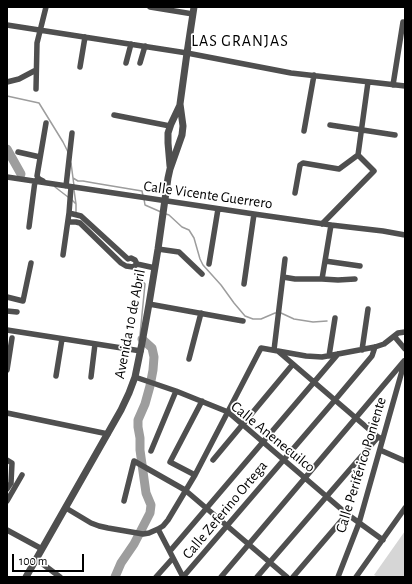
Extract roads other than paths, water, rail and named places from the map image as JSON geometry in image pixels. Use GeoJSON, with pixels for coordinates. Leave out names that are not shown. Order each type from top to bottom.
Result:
{"type":"FeatureCollection","features":[{"type":"Feature","properties":{"kind":"street"},"geometry":{"type":"LineString","coordinates":[[36,89],[38,43],[46,7]]}},
{"type":"Feature","properties":{"kind":"street"},"geometry":{"type":"LineString","coordinates":[[150,7],[194,11]]}},
{"type":"Feature","properties":{"kind":"street","name":"Avenida 10 de Abril"},"geometry":{"type":"LineString","coordinates":[[26,577],[122,410],[135,377],[144,335],[170,170],[182,135],[183,126],[180,104],[194,11]]}},
{"type":"Feature","properties":{"kind":"street"},"geometry":{"type":"LineString","coordinates":[[393,85],[403,22]]}},
{"type":"Feature","properties":{"kind":"street"},"geometry":{"type":"LineString","coordinates":[[7,25],[187,53],[291,73],[405,86]]}},
{"type":"Feature","properties":{"kind":"street"},"geometry":{"type":"LineString","coordinates":[[80,67],[85,37]]}},
{"type":"Feature","properties":{"kind":"street"},"geometry":{"type":"LineString","coordinates":[[126,63],[131,44]]}},
{"type":"Feature","properties":{"kind":"street"},"geometry":{"type":"LineString","coordinates":[[140,63],[145,46]]}},
{"type":"Feature","properties":{"kind":"street"},"geometry":{"type":"LineString","coordinates":[[7,82],[18,79],[36,70]]}},
{"type":"Feature","properties":{"kind":"street"},"geometry":{"type":"LineString","coordinates":[[304,131],[314,75]]}},
{"type":"Feature","properties":{"kind":"street"},"geometry":{"type":"LineString","coordinates":[[296,193],[300,165],[303,163],[339,168],[358,155],[368,82]]}},
{"type":"Feature","properties":{"kind":"street","name":"Avenida 10 de Abril"},"geometry":{"type":"LineString","coordinates":[[170,170],[168,133],[170,125],[180,104]]}},
{"type":"Feature","properties":{"kind":"street"},"geometry":{"type":"LineString","coordinates":[[114,115],[183,126]]}},
{"type":"Feature","properties":{"kind":"street"},"geometry":{"type":"LineString","coordinates":[[46,123],[38,178],[46,183]]}},
{"type":"Feature","properties":{"kind":"street"},"geometry":{"type":"LineString","coordinates":[[330,125],[395,135]]}},
{"type":"Feature","properties":{"kind":"street"},"geometry":{"type":"LineString","coordinates":[[63,255],[69,213],[72,133]]}},
{"type":"Feature","properties":{"kind":"street"},"geometry":{"type":"LineString","coordinates":[[168,143],[174,145],[179,144]]}},
{"type":"Feature","properties":{"kind":"street"},"geometry":{"type":"LineString","coordinates":[[18,152],[40,157]]}},
{"type":"Feature","properties":{"kind":"street"},"geometry":{"type":"LineString","coordinates":[[322,224],[374,171],[358,155]]}},
{"type":"Feature","properties":{"kind":"street","name":"Calle Vicente Guerrero"},"geometry":{"type":"LineString","coordinates":[[7,177],[218,209],[405,235]]}},
{"type":"Feature","properties":{"kind":"street"},"geometry":{"type":"LineString","coordinates":[[29,227],[35,181]]}},
{"type":"Feature","properties":{"kind":"street"},"geometry":{"type":"LineString","coordinates":[[209,264],[218,209]]}},
{"type":"Feature","properties":{"kind":"street"},"geometry":{"type":"LineString","coordinates":[[69,213],[81,216],[128,259],[131,258],[135,260],[137,264],[155,268]]}},
{"type":"Feature","properties":{"kind":"street"},"geometry":{"type":"LineString","coordinates":[[244,284],[254,214]]}},
{"type":"Feature","properties":{"kind":"street"},"geometry":{"type":"LineString","coordinates":[[68,222],[80,223],[121,263],[126,266],[133,267],[137,264]]}},
{"type":"Feature","properties":{"kind":"street"},"geometry":{"type":"LineString","coordinates":[[322,278],[331,225]]}},
{"type":"Feature","properties":{"kind":"street"},"geometry":{"type":"LineString","coordinates":[[158,249],[179,252],[202,274]]}},
{"type":"Feature","properties":{"kind":"street"},"geometry":{"type":"LineString","coordinates":[[276,351],[285,259]]}},
{"type":"Feature","properties":{"kind":"street"},"geometry":{"type":"LineString","coordinates":[[324,261],[360,266]]}},
{"type":"Feature","properties":{"kind":"street"},"geometry":{"type":"LineString","coordinates":[[7,298],[23,300],[31,263]]}},
{"type":"Feature","properties":{"kind":"street"},"geometry":{"type":"LineString","coordinates":[[283,277],[295,279],[355,279]]}},
{"type":"Feature","properties":{"kind":"street"},"geometry":{"type":"LineString","coordinates":[[149,304],[243,320]]}},
{"type":"Feature","properties":{"kind":"street"},"geometry":{"type":"LineString","coordinates":[[362,350],[368,308]]}},
{"type":"Feature","properties":{"kind":"street"},"geometry":{"type":"LineString","coordinates":[[7,310],[17,312]]}},
{"type":"Feature","properties":{"kind":"street"},"geometry":{"type":"LineString","coordinates":[[189,359],[201,313]]}},
{"type":"Feature","properties":{"kind":"street"},"geometry":{"type":"LineString","coordinates":[[329,356],[335,318]]}},
{"type":"Feature","properties":{"kind":"street"},"geometry":{"type":"LineString","coordinates":[[7,330],[141,351]]}},
{"type":"Feature","properties":{"kind":"street"},"geometry":{"type":"LineString","coordinates":[[66,508],[100,526],[140,533],[149,533],[158,530],[168,520],[195,475],[262,348],[306,356],[329,356],[375,347],[384,344],[398,333],[405,332]]}},
{"type":"Feature","properties":{"kind":"street"},"geometry":{"type":"LineString","coordinates":[[394,336],[405,349]]}},
{"type":"Feature","properties":{"kind":"street"},"geometry":{"type":"LineString","coordinates":[[7,370],[12,338]]}},
{"type":"Feature","properties":{"kind":"street"},"geometry":{"type":"LineString","coordinates":[[56,376],[62,339]]}},
{"type":"Feature","properties":{"kind":"street"},"geometry":{"type":"LineString","coordinates":[[91,377],[95,344]]}},
{"type":"Feature","properties":{"kind":"street","name":"Calle Zeferino Ortega"},"geometry":{"type":"LineString","coordinates":[[183,577],[372,356],[375,347]]}},
{"type":"Feature","properties":{"kind":"street"},"geometry":{"type":"LineString","coordinates":[[257,577],[326,496],[380,438],[276,351]]}},
{"type":"Feature","properties":{"kind":"street"},"geometry":{"type":"LineString","coordinates":[[170,551],[338,354]]}},
{"type":"Feature","properties":{"kind":"street"},"geometry":{"type":"LineString","coordinates":[[221,577],[405,360]]}},
{"type":"Feature","properties":{"kind":"street","name":"Calle Periférico Poniente"},"geometry":{"type":"LineString","coordinates":[[338,577],[359,523],[380,450],[380,438],[405,360]]}},
{"type":"Feature","properties":{"kind":"street"},"geometry":{"type":"LineString","coordinates":[[213,460],[293,364]]}},
{"type":"Feature","properties":{"kind":"street","name":"Calle Anenecuilco"},"geometry":{"type":"LineString","coordinates":[[135,377],[176,391],[228,412],[347,514],[382,540]]}},
{"type":"Feature","properties":{"kind":"street"},"geometry":{"type":"LineString","coordinates":[[151,451],[176,391]]}},
{"type":"Feature","properties":{"kind":"street"},"geometry":{"type":"LineString","coordinates":[[195,475],[170,462],[202,401]]}},
{"type":"Feature","properties":{"kind":"street"},"geometry":{"type":"LineString","coordinates":[[7,413],[108,434]]}},
{"type":"Feature","properties":{"kind":"street"},"geometry":{"type":"LineString","coordinates":[[380,450],[405,461]]}},
{"type":"Feature","properties":{"kind":"street"},"geometry":{"type":"LineString","coordinates":[[7,460],[12,463],[10,483],[7,489]]}},
{"type":"Feature","properties":{"kind":"street"},"geometry":{"type":"LineString","coordinates":[[124,501],[134,461],[185,490],[287,577]]}},
{"type":"Feature","properties":{"kind":"street"},"geometry":{"type":"LineString","coordinates":[[7,501],[22,475]]}},
{"type":"Feature","properties":{"kind":"street"},"geometry":{"type":"LineString","coordinates":[[356,577],[405,509]]}},
{"type":"Feature","properties":{"kind":"street"},"geometry":{"type":"LineString","coordinates":[[292,577],[347,514]]}},
{"type":"Feature","properties":{"kind":"street"},"geometry":{"type":"LineString","coordinates":[[7,530],[42,549]]}},
{"type":"Feature","properties":{"kind":"street"},"geometry":{"type":"LineString","coordinates":[[158,530],[183,577]]}},
{"type":"Feature","properties":{"kind":"street"},"geometry":{"type":"LineString","coordinates":[[156,577],[173,558]]}},
{"type":"Feature","properties":{"kind":"street"},"geometry":{"type":"LineString","coordinates":[[36,559],[60,577]]}},
{"type":"Feature","properties":{"kind":"waterway"},"geometry":{"type":"LineString","coordinates":[[7,96],[39,103],[68,152]]}},
{"type":"Feature","properties":{"kind":"waterway"},"geometry":{"type":"LineString","coordinates":[[7,149],[21,174]]}},
{"type":"Feature","properties":{"kind":"waterway"},"geometry":{"type":"LineString","coordinates":[[71,163],[73,178],[78,181],[142,191],[143,196]]}},
{"type":"Feature","properties":{"kind":"waterway"},"geometry":{"type":"LineString","coordinates":[[21,174],[24,177]]}},
{"type":"Feature","properties":{"kind":"waterway"},"geometry":{"type":"LineString","coordinates":[[73,178],[74,186]]}},
{"type":"Feature","properties":{"kind":"waterway"},"geometry":{"type":"LineString","coordinates":[[55,187],[68,197]]}},
{"type":"Feature","properties":{"kind":"waterway"},"geometry":{"type":"LineString","coordinates":[[74,190],[76,204]]}},
{"type":"Feature","properties":{"kind":"waterway"},"geometry":{"type":"LineString","coordinates":[[144,199],[145,205],[161,212]]}},
{"type":"Feature","properties":{"kind":"waterway"},"geometry":{"type":"LineString","coordinates":[[72,200],[76,204],[76,213]]}},
{"type":"Feature","properties":{"kind":"waterway"},"geometry":{"type":"LineString","coordinates":[[166,214],[182,227],[189,230],[194,238],[203,265],[245,316],[253,319],[261,319],[277,313]]}},
{"type":"Feature","properties":{"kind":"waterway"},"geometry":{"type":"LineString","coordinates":[[133,269],[145,284],[140,335]]}},
{"type":"Feature","properties":{"kind":"waterway"},"geometry":{"type":"LineString","coordinates":[[281,313],[294,319],[313,322],[327,321]]}},
{"type":"Feature","properties":{"kind":"waterway"},"geometry":{"type":"LineString","coordinates":[[115,577],[121,563],[134,544],[150,513],[151,505],[146,493],[140,450],[138,420],[145,404],[150,386],[154,357],[152,348],[142,339]]}},
{"type":"Feature","properties":{"kind":"district","name":"LAS GRANJAS"},"geometry":{"type":"Point","coordinates":[240,41]}}]}
